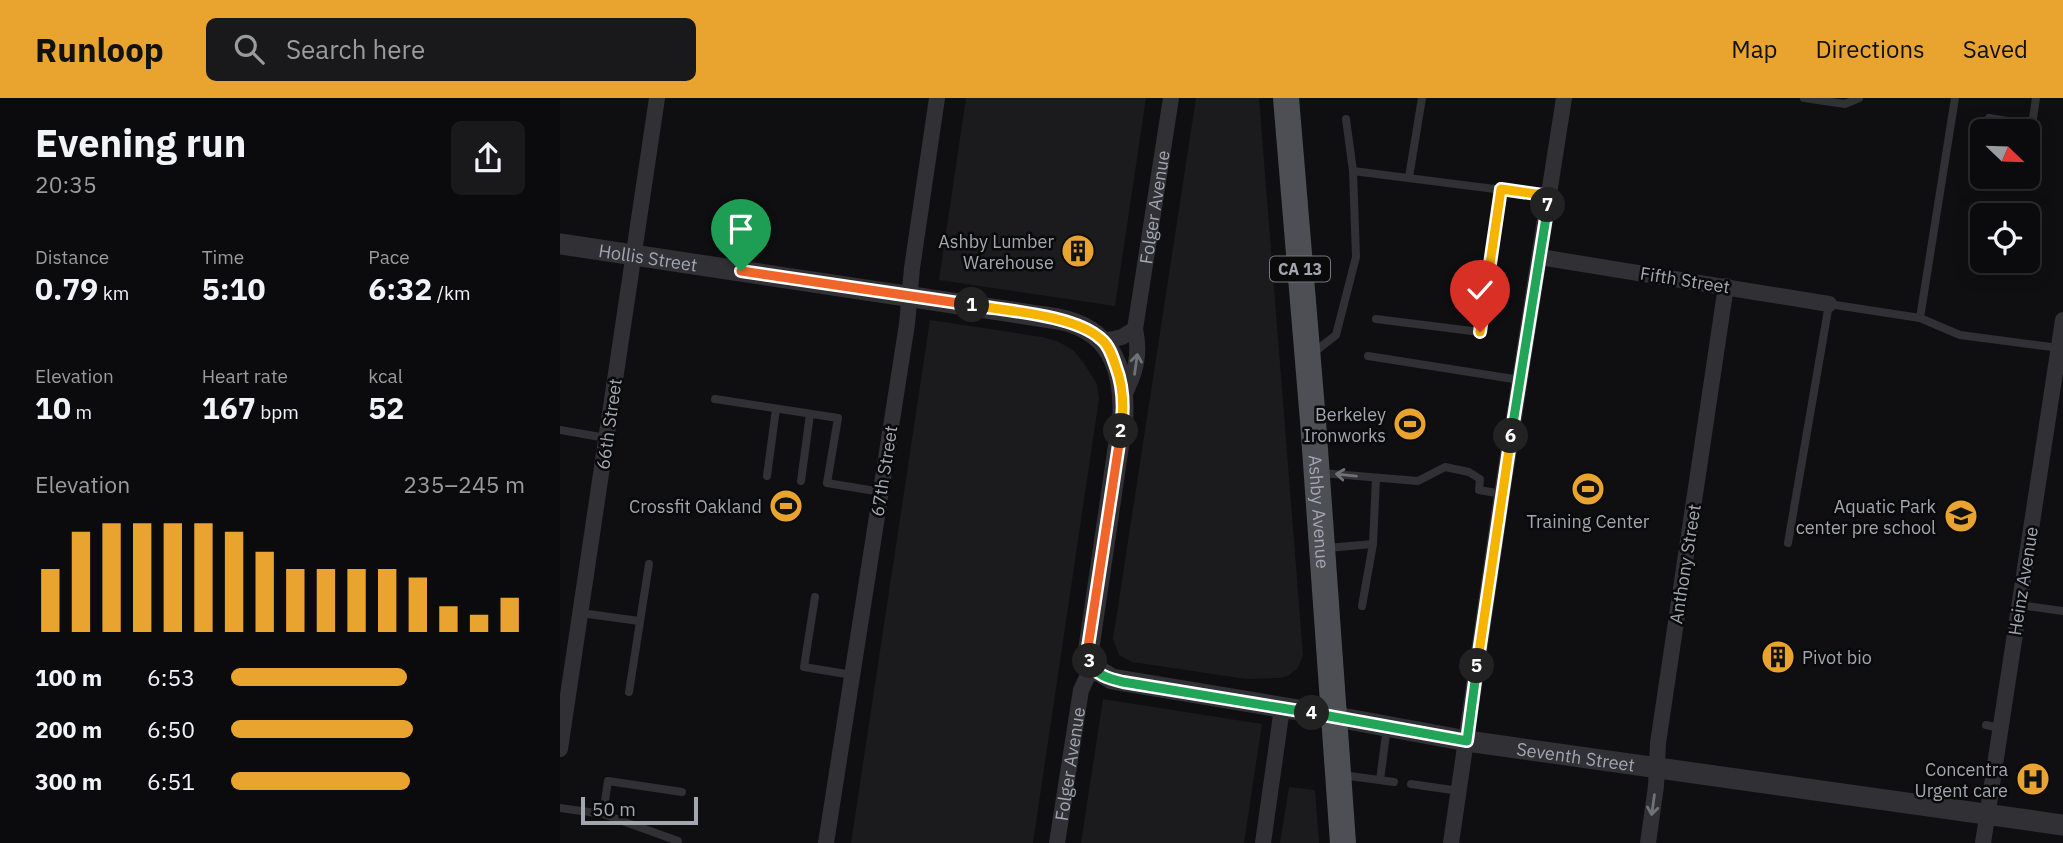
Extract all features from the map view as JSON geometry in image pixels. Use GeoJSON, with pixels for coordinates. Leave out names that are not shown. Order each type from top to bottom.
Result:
{"type":"FeatureCollection","features":[{"type":"Feature","properties":{"kind":"main road","name":"Ashby Avenue"},"geometry":{"type":"LineString","coordinates":[[1286,98],[1308,357],[1343,843]]}},
{"type":"Feature","properties":{"kind":"street","name":"66th Street"},"geometry":{"type":"LineString","coordinates":[[560,749],[657,98]]}},
{"type":"Feature","properties":{"kind":"street","name":"67th Street"},"geometry":{"type":"LineString","coordinates":[[826,843],[881,492],[937,98]]}},
{"type":"Feature","properties":{"kind":"street","name":"Folger Avenue"},"geometry":{"type":"LineString","coordinates":[[1123,397],[1134,376],[1138,343],[1135,329],[1171,98]]}},
{"type":"Feature","properties":{"kind":"street"},"geometry":{"type":"LineString","coordinates":[[1451,843],[1564,98]]}},
{"type":"Feature","properties":{"kind":"street","name":"Hollis Street"},"geometry":{"type":"LineString","coordinates":[[560,244],[1072,322],[1104,341]]}},
{"type":"Feature","properties":{"kind":"street","name":"Fifth Street"},"geometry":{"type":"LineString","coordinates":[[1540,257],[1829,304]]}},
{"type":"Feature","properties":{"kind":"street","name":"Anthony Street"},"geometry":{"type":"LineString","coordinates":[[1648,843],[1658,743],[1726,286]]}},
{"type":"Feature","properties":{"kind":"street","name":"Heinz Avenue"},"geometry":{"type":"LineString","coordinates":[[1983,843],[1993,726],[2019,605],[2063,320]]}},
{"type":"Feature","properties":{"kind":"street"},"geometry":{"type":"LineString","coordinates":[[1104,341],[1122,337],[1135,329]]}},
{"type":"Feature","properties":{"kind":"street","name":"Folger Avenue"},"geometry":{"type":"LineString","coordinates":[[1057,843],[1081,690],[1092,667],[1088,647],[1122,421],[1123,397],[1120,378],[1104,341]]}},
{"type":"Feature","properties":{"kind":"street","name":"Seventh Street"},"geometry":{"type":"LineString","coordinates":[[1092,667],[1103,676],[1123,682],[1467,741],[2063,825]]}},
{"type":"Feature","properties":{"kind":"street"},"geometry":{"type":"LineString","coordinates":[[1263,843],[1282,708]]}},
{"type":"Feature","properties":{"kind":"lane"},"geometry":{"type":"LineString","coordinates":[[1409,177],[1422,98]]}},
{"type":"Feature","properties":{"kind":"lane"},"geometry":{"type":"LineString","coordinates":[[1804,98],[1845,104],[1859,98]]}},
{"type":"Feature","properties":{"kind":"lane"},"geometry":{"type":"LineString","coordinates":[[1920,318],[1955,98]]}},
{"type":"Feature","properties":{"kind":"lane"},"geometry":{"type":"LineString","coordinates":[[1990,118],[2032,125],[2036,98]]}},
{"type":"Feature","properties":{"kind":"lane"},"geometry":{"type":"LineString","coordinates":[[1308,357],[1336,335],[1356,257],[1353,171],[1346,119]]}},
{"type":"Feature","properties":{"kind":"lane"},"geometry":{"type":"LineString","coordinates":[[1353,171],[1550,196]]}},
{"type":"Feature","properties":{"kind":"lane"},"geometry":{"type":"LineString","coordinates":[[1376,319],[1480,332],[1501,189]]}},
{"type":"Feature","properties":{"kind":"lane"},"geometry":{"type":"LineString","coordinates":[[1788,543],[1829,304],[1920,318],[1960,335],[2059,348]]}},
{"type":"Feature","properties":{"kind":"lane"},"geometry":{"type":"LineString","coordinates":[[1368,356],[1520,380]]}},
{"type":"Feature","properties":{"kind":"lane"},"geometry":{"type":"LineString","coordinates":[[715,399],[838,418],[827,483],[881,492]]}},
{"type":"Feature","properties":{"kind":"lane"},"geometry":{"type":"LineString","coordinates":[[767,476],[776,408]]}},
{"type":"Feature","properties":{"kind":"lane"},"geometry":{"type":"LineString","coordinates":[[801,481],[810,414]]}},
{"type":"Feature","properties":{"kind":"lane"},"geometry":{"type":"LineString","coordinates":[[560,430],[606,438]]}},
{"type":"Feature","properties":{"kind":"lane"},"geometry":{"type":"LineString","coordinates":[[1315,472],[1418,481],[1445,467],[1469,472],[1480,479],[1479,490],[1502,494]]}},
{"type":"Feature","properties":{"kind":"lane"},"geometry":{"type":"LineString","coordinates":[[1362,606],[1373,544],[1376,478]]}},
{"type":"Feature","properties":{"kind":"lane"},"geometry":{"type":"LineString","coordinates":[[1322,549],[1373,544]]}},
{"type":"Feature","properties":{"kind":"lane"},"geometry":{"type":"LineString","coordinates":[[629,692],[649,564]]}},
{"type":"Feature","properties":{"kind":"lane"},"geometry":{"type":"LineString","coordinates":[[815,597],[804,667],[852,675]]}},
{"type":"Feature","properties":{"kind":"lane"},"geometry":{"type":"LineString","coordinates":[[2019,605],[2063,611]]}},
{"type":"Feature","properties":{"kind":"lane"},"geometry":{"type":"LineString","coordinates":[[581,613],[639,621]]}},
{"type":"Feature","properties":{"kind":"lane"},"geometry":{"type":"LineString","coordinates":[[1380,780],[1387,727]]}},
{"type":"Feature","properties":{"kind":"lane"},"geometry":{"type":"LineString","coordinates":[[1339,774],[1394,782]]}},
{"type":"Feature","properties":{"kind":"lane"},"geometry":{"type":"LineString","coordinates":[[603,814],[608,782],[681,792]]}},
{"type":"Feature","properties":{"kind":"lane"},"geometry":{"type":"LineString","coordinates":[[1411,784],[1459,791]]}},
{"type":"Feature","properties":{"kind":"lane"},"geometry":{"type":"LineString","coordinates":[[560,807],[603,814],[678,841]]}},
{"type":"Feature","properties":{"kind":"shaded area"},"geometry":{"type":"Polygon","coordinates":[[[966,98],[1146,98],[1115,306],[939,280],[966,98]]]}},
{"type":"Feature","properties":{"kind":"shaded area"},"geometry":{"type":"Polygon","coordinates":[[[1196,98],[1259,98],[1303,655],[1298,668],[1288,676],[1280,678],[1246,679],[1132,662],[1119,655],[1113,639],[1196,98]]]}},
{"type":"Feature","properties":{"kind":"shaded area"},"geometry":{"type":"Polygon","coordinates":[[[930,320],[1057,341],[1073,350],[1097,384],[1099,399],[1033,843],[851,843],[930,320]]]}},
{"type":"Feature","properties":{"kind":"shaded area"},"geometry":{"type":"Polygon","coordinates":[[[1103,699],[1262,724],[1244,843],[1081,843],[1103,699]]]}},
{"type":"Feature","properties":{"kind":"shaded area"},"geometry":{"type":"Polygon","coordinates":[[[1289,787],[1315,790],[1319,843],[1280,843],[1289,787]]]}},
{"type":"Feature","properties":{"kind":"place","name":"Ashby Lumber Warehouse"},"geometry":{"type":"Point","coordinates":[1078,251]}},
{"type":"Feature","properties":{"kind":"place","name":"Berkeley Ironworks"},"geometry":{"type":"Point","coordinates":[1410,424]}},
{"type":"Feature","properties":{"kind":"place","name":"Training Center"},"geometry":{"type":"Point","coordinates":[1588,489]}},
{"type":"Feature","properties":{"kind":"place","name":"Crossfit Oakland"},"geometry":{"type":"Point","coordinates":[786,506]}},
{"type":"Feature","properties":{"kind":"place","name":"Aquatic Park center pre school"},"geometry":{"type":"Point","coordinates":[1961,516]}},
{"type":"Feature","properties":{"kind":"place","name":"Pivot bio"},"geometry":{"type":"Point","coordinates":[1778,657]}},
{"type":"Feature","properties":{"kind":"place","name":"Concentra Urgent care"},"geometry":{"type":"Point","coordinates":[2033,779]}},
{"type":"Feature","properties":{"kind":"route"},"geometry":{"type":"LineString","coordinates":[[741,271],[1072,322],[1104,341],[1115,362],[1123,397],[1122,421],[1088,654],[1092,667],[1103,676],[1123,682],[1467,741],[1502,494],[1550,196],[1501,189],[1480,332]]}}]}
